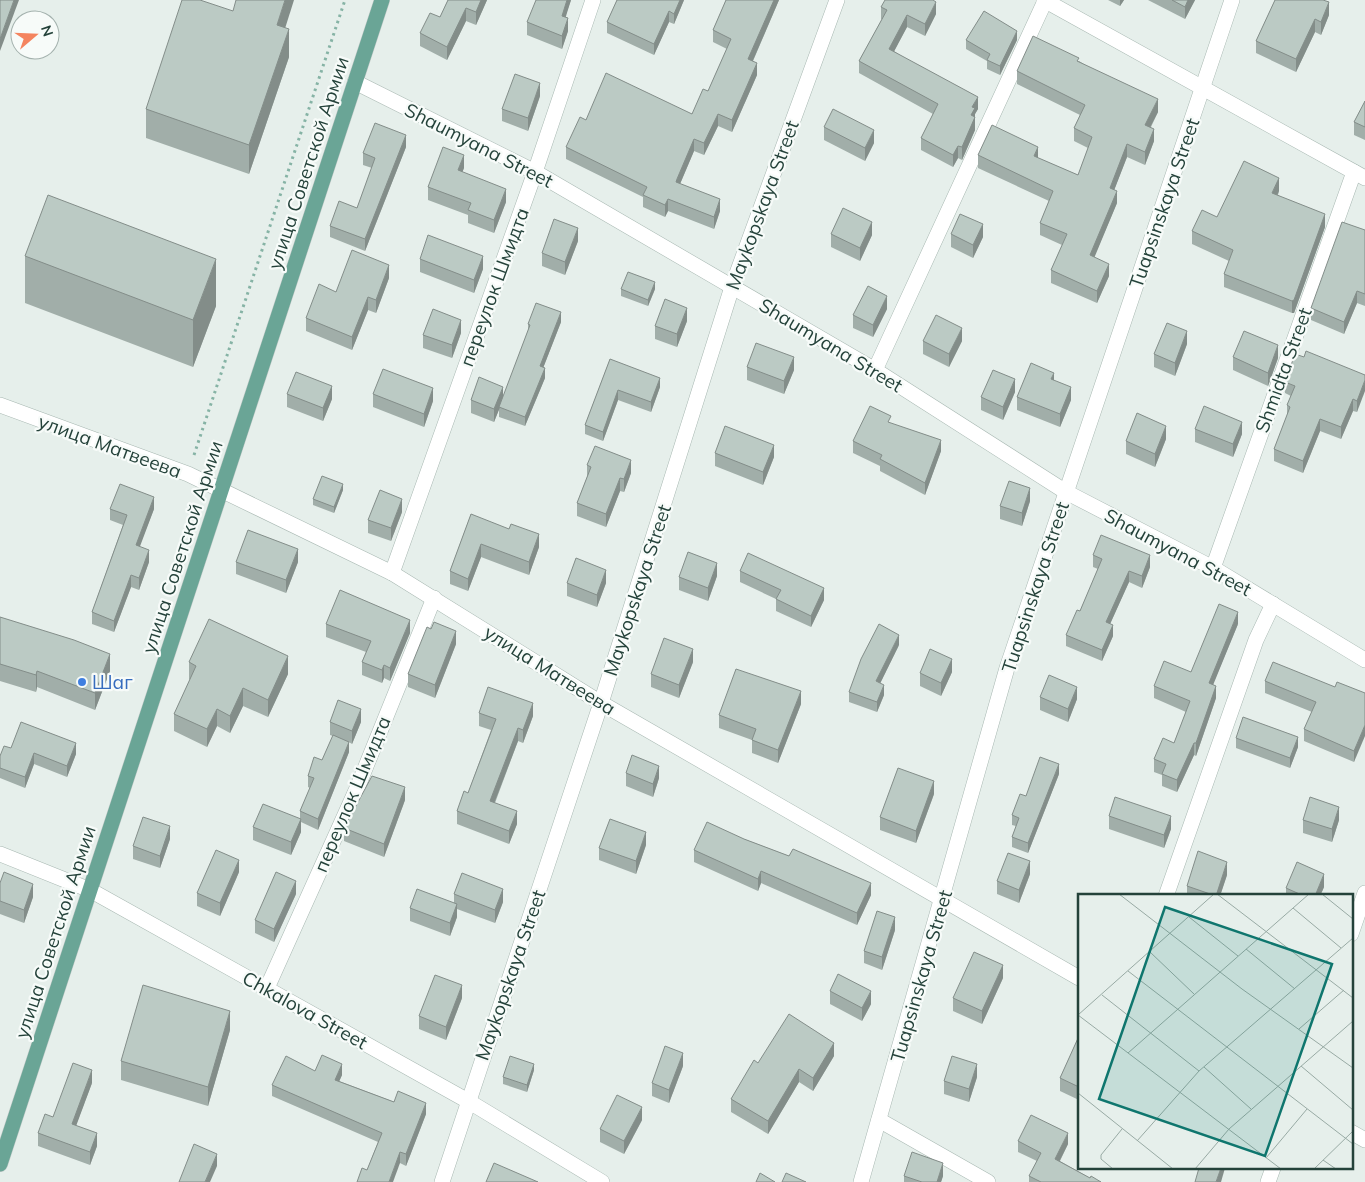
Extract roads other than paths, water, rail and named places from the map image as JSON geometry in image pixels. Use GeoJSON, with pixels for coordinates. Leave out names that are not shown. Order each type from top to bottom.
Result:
{"type":"FeatureCollection","features":[{"type":"Feature","properties":{"kind":"main road","name":"улица Советской Армии"},"geometry":{"type":"LineString","coordinates":[[0,1164],[382,0]]}},
{"type":"Feature","properties":{"kind":"street","name":"переулок Шмидта"},"geometry":{"type":"LineString","coordinates":[[392,573],[535,172],[593,0]]}},
{"type":"Feature","properties":{"kind":"street","name":"Maykopskaya Street"},"geometry":{"type":"LineString","coordinates":[[442,1182],[601,703],[732,287],[837,0]]}},
{"type":"Feature","properties":{"kind":"street","name":"Shmidta Street"},"geometry":{"type":"LineString","coordinates":[[875,370],[1044,0],[1359,175],[1213,568]]}},
{"type":"Feature","properties":{"kind":"street","name":"Tuapsinskaya Street"},"geometry":{"type":"LineString","coordinates":[[860,1182],[1008,668],[1232,0]]}},
{"type":"Feature","properties":{"kind":"street","name":"Shaumyana Street"},"geometry":{"type":"LineString","coordinates":[[355,82],[535,172],[875,370],[1066,492],[1213,568],[1365,660]]}},
{"type":"Feature","properties":{"kind":"street","name":"улица Матвеева"},"geometry":{"type":"LineString","coordinates":[[0,405],[188,474],[392,573],[601,703],[942,901],[1078,977]]}},
{"type":"Feature","properties":{"kind":"street","name":"переулок Шмидта"},"geometry":{"type":"LineString","coordinates":[[267,988],[358,786],[434,598]]}},
{"type":"Feature","properties":{"kind":"street","name":"Shaumyana Street"},"geometry":{"type":"LineString","coordinates":[[1167,894],[1256,640],[1273,604]]}},
{"type":"Feature","properties":{"kind":"street","name":"Chkalova Street"},"geometry":{"type":"LineString","coordinates":[[0,854],[90,890],[468,1101],[602,1182]]}},
{"type":"Feature","properties":{"kind":"street"},"geometry":{"type":"LineString","coordinates":[[1352,931],[1365,893]]}},
{"type":"Feature","properties":{"kind":"street"},"geometry":{"type":"LineString","coordinates":[[879,1120],[988,1182]]}},
{"type":"Feature","properties":{"kind":"street"},"geometry":{"type":"LineString","coordinates":[[1352,1133],[1365,1140]]}},
{"type":"Feature","properties":{"kind":"street"},"geometry":{"type":"LineString","coordinates":[[1268,1182],[1272,1170]]}},
{"type":"Feature","properties":{"kind":"place","name":"Шаг"},"geometry":{"type":"Point","coordinates":[82,682]}}]}
